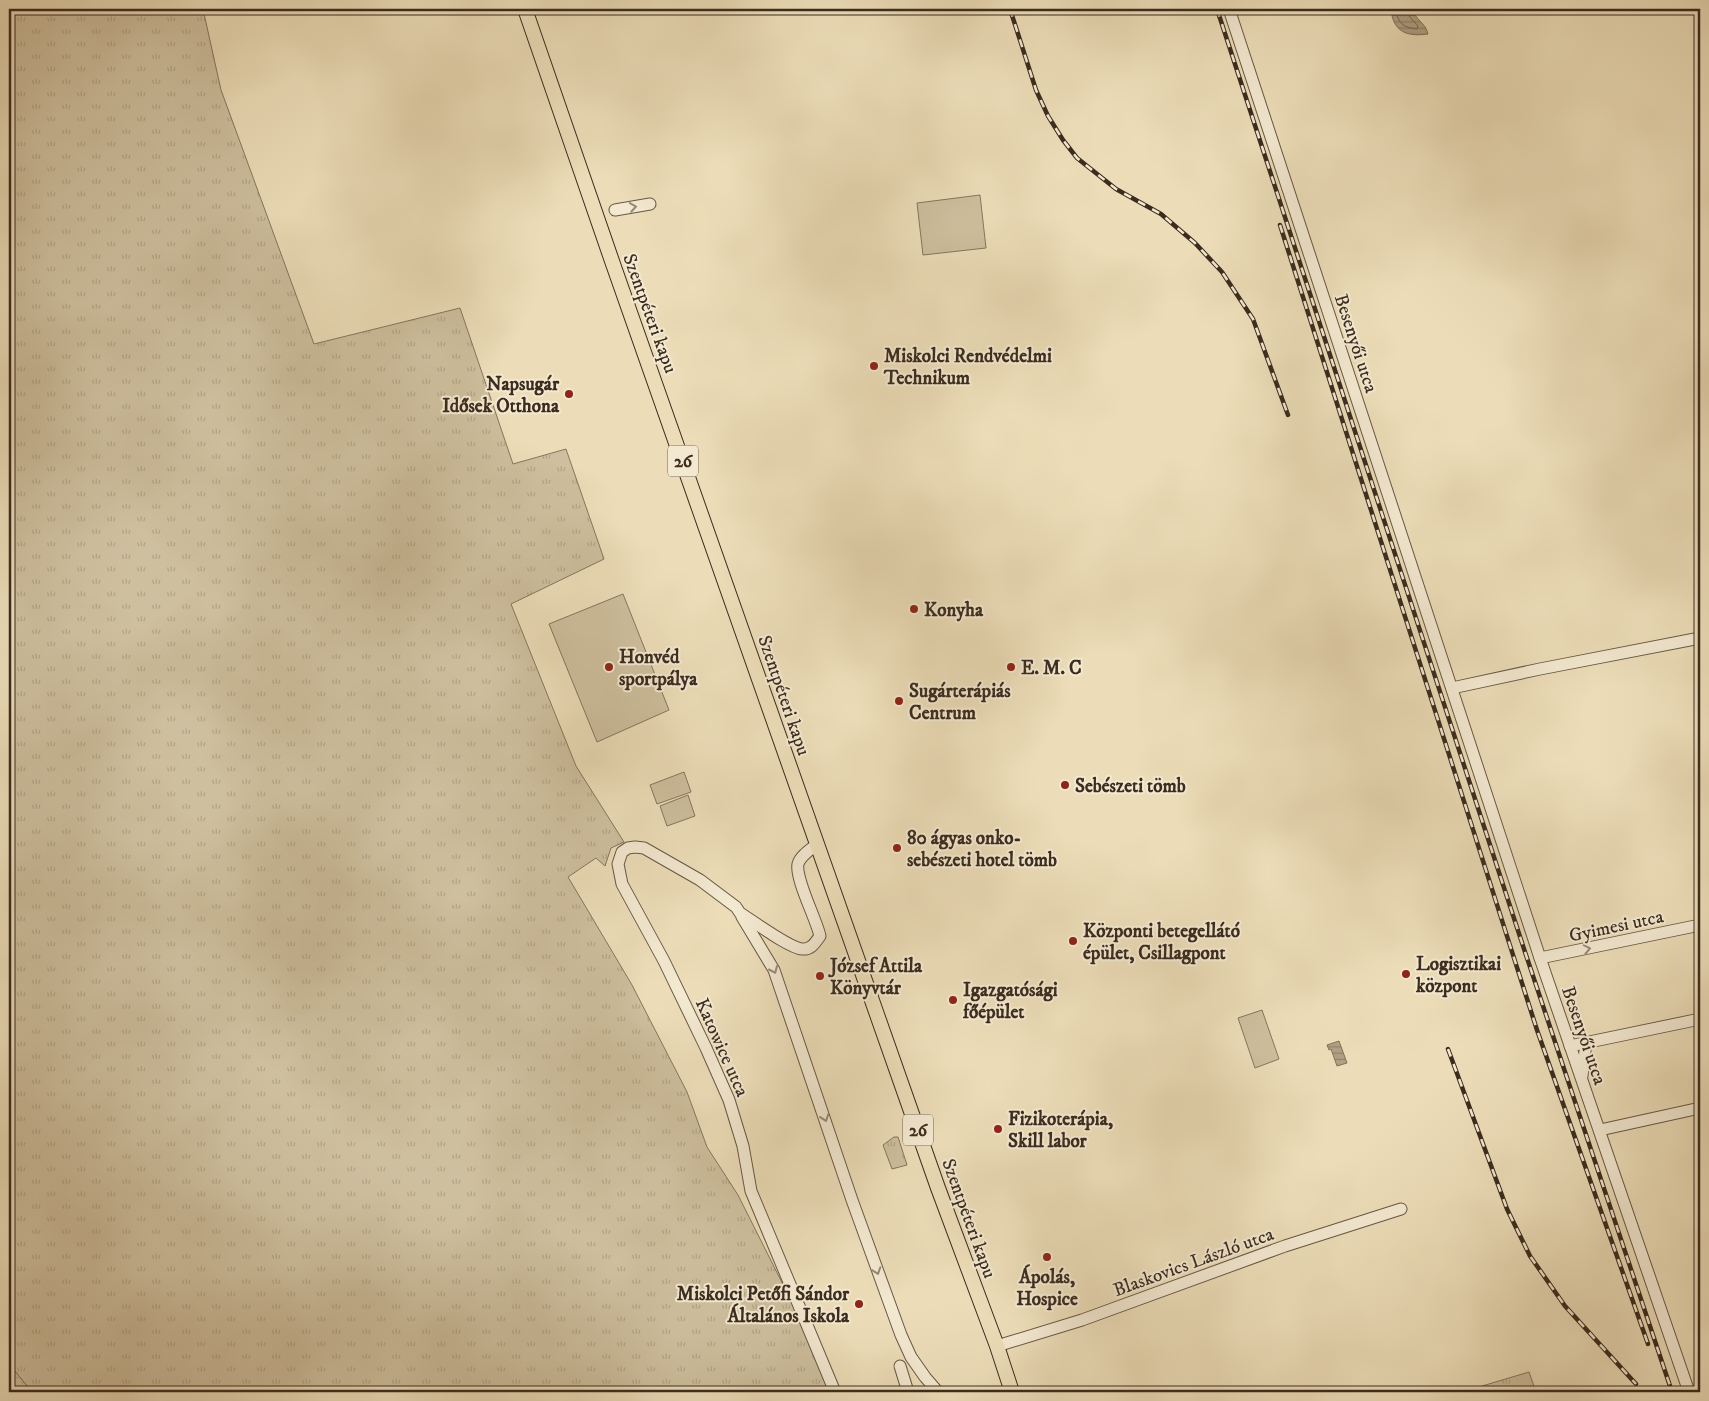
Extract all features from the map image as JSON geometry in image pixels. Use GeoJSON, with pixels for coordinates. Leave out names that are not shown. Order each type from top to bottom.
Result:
{"type":"FeatureCollection","features":[{"type":"Feature","properties":{"kind":"main road","name":"Szentpéteri kapu"},"geometry":{"type":"LineString","coordinates":[[525,9],[938,1188],[997,1346],[1012,1392]]}},
{"type":"Feature","properties":{"kind":"street","name":"Besenyői utca"},"geometry":{"type":"LineString","coordinates":[[1229,9],[1540,958],[1690,1392]]}},
{"type":"Feature","properties":{"kind":"street"},"geometry":{"type":"LineString","coordinates":[[615,210],[650,204]]}},
{"type":"Feature","properties":{"kind":"street"},"geometry":{"type":"LineString","coordinates":[[1452,688],[1540,668],[1700,638]]}},
{"type":"Feature","properties":{"kind":"street","name":"Katowice utca"},"geometry":{"type":"LineString","coordinates":[[740,913],[790,945],[803,949],[812,947],[820,936],[798,874],[798,863],[817,844]]}},
{"type":"Feature","properties":{"kind":"street","name":"Katowice utca"},"geometry":{"type":"LineString","coordinates":[[835,1392],[751,1191],[743,1146],[729,1100],[664,961],[622,884],[618,870],[620,857],[622,852],[628,848],[644,848],[700,880],[736,906],[763,950],[774,970],[852,1200],[901,1335],[911,1357],[938,1392]]}},
{"type":"Feature","properties":{"kind":"street","name":"Gyimesi utca"},"geometry":{"type":"LineString","coordinates":[[1540,958],[1700,925]]}},
{"type":"Feature","properties":{"kind":"street"},"geometry":{"type":"LineString","coordinates":[[763,950],[765,939],[778,937]]}},
{"type":"Feature","properties":{"kind":"street"},"geometry":{"type":"LineString","coordinates":[[1570,1046],[1700,1019]]}},
{"type":"Feature","properties":{"kind":"street"},"geometry":{"type":"LineString","coordinates":[[1581,1078],[1586,1043]]}},
{"type":"Feature","properties":{"kind":"street"},"geometry":{"type":"LineString","coordinates":[[1600,1130],[1700,1108]]}},
{"type":"Feature","properties":{"kind":"street","name":"Blaskovics László utca"},"geometry":{"type":"LineString","coordinates":[[997,1346],[1082,1320],[1285,1246],[1402,1209]]}},
{"type":"Feature","properties":{"kind":"street"},"geometry":{"type":"LineString","coordinates":[[900,1366],[908,1392]]}},
{"type":"Feature","properties":{"kind":"green space"},"geometry":{"type":"Polygon","coordinates":[[[9,9],[203,9],[221,90],[314,344],[460,308],[513,464],[566,449],[604,559],[511,604],[576,766],[624,842],[611,848],[605,866],[596,858],[568,877],[632,985],[687,1092],[707,1147],[738,1195],[837,1392],[32,1392],[9,1364],[9,9]]]}},
{"type":"Feature","properties":{"kind":"green space"},"geometry":{"type":"Polygon","coordinates":[[[980,195],[986,248],[923,255],[917,203],[980,195]]]}},
{"type":"Feature","properties":{"kind":"green space","name":"Honvéd sportpálya"},"geometry":{"type":"Polygon","coordinates":[[[623,594],[669,710],[597,742],[549,624],[623,594]]]}},
{"type":"Feature","properties":{"kind":"green space"},"geometry":{"type":"Polygon","coordinates":[[[684,772],[691,792],[657,804],[650,785],[684,772]]]}},
{"type":"Feature","properties":{"kind":"green space"},"geometry":{"type":"Polygon","coordinates":[[[688,795],[695,816],[667,826],[660,806],[688,795]]]}},
{"type":"Feature","properties":{"kind":"green space"},"geometry":{"type":"Polygon","coordinates":[[[1262,1010],[1279,1059],[1255,1068],[1238,1018],[1262,1010]]]}},
{"type":"Feature","properties":{"kind":"green space"},"geometry":{"type":"Polygon","coordinates":[[[894,1137],[898,1137],[907,1165],[892,1169],[883,1145],[894,1137]]]}},
{"type":"Feature","properties":{"kind":"green space"},"geometry":{"type":"Polygon","coordinates":[[[9,1364],[32,1392],[9,1392],[9,1364]]]}},
{"type":"Feature","properties":{"kind":"green space"},"geometry":{"type":"Polygon","coordinates":[[[1529,1372],[1536,1392],[1462,1392],[1529,1372]]]}},
{"type":"Feature","properties":{"kind":"water"},"geometry":{"type":"Polygon","coordinates":[[[1391,9],[1413,9],[1415,16],[1425,27],[1428,34],[1414,35],[1402,31],[1398,28],[1392,17],[1391,9]]]}},
{"type":"Feature","properties":{"kind":"water"},"geometry":{"type":"Polygon","coordinates":[[[1339,1041],[1347,1063],[1337,1066],[1331,1049],[1329,1050],[1327,1045],[1339,1041]]]}},
{"type":"Feature","properties":{"kind":"railway"},"geometry":{"type":"LineString","coordinates":[[1010,9],[1036,90],[1048,116],[1063,140],[1077,158],[1116,189],[1161,214],[1195,243],[1222,272],[1253,319],[1288,415]]}},
{"type":"Feature","properties":{"kind":"railway"},"geometry":{"type":"LineString","coordinates":[[1217,9],[1526,955],[1672,1392]]}},
{"type":"Feature","properties":{"kind":"railway"},"geometry":{"type":"LineString","coordinates":[[1280,225],[1537,1030],[1648,1344]]}},
{"type":"Feature","properties":{"kind":"railway"},"geometry":{"type":"LineString","coordinates":[[1448,1049],[1507,1209],[1530,1256],[1565,1306],[1636,1384]]}},
{"type":"Feature","properties":{"kind":"place","name":"Miskolci Rendvédelmi Technikum"},"geometry":{"type":"Point","coordinates":[874,366]}},
{"type":"Feature","properties":{"kind":"place","name":"Napsugár Idősek Otthona"},"geometry":{"type":"Point","coordinates":[569,394]}},
{"type":"Feature","properties":{"kind":"place","name":"Konyha"},"geometry":{"type":"Point","coordinates":[914,609]}},
{"type":"Feature","properties":{"kind":"place","name":"Honvéd sportpálya"},"geometry":{"type":"Point","coordinates":[609,667]}},
{"type":"Feature","properties":{"kind":"place","name":"E. M. C"},"geometry":{"type":"Point","coordinates":[1011,667]}},
{"type":"Feature","properties":{"kind":"place","name":"Sugárterápiás Centrum"},"geometry":{"type":"Point","coordinates":[899,701]}},
{"type":"Feature","properties":{"kind":"place","name":"Sebészeti tömb"},"geometry":{"type":"Point","coordinates":[1065,785]}},
{"type":"Feature","properties":{"kind":"place","name":"80 ágyas onko- sebészeti hotel tömb"},"geometry":{"type":"Point","coordinates":[897,848]}},
{"type":"Feature","properties":{"kind":"place","name":"Központi betegellátó épület, Csillagpont"},"geometry":{"type":"Point","coordinates":[1073,941]}},
{"type":"Feature","properties":{"kind":"place","name":"Logisztikai központ"},"geometry":{"type":"Point","coordinates":[1406,974]}},
{"type":"Feature","properties":{"kind":"place","name":"József Attila Könyvtár"},"geometry":{"type":"Point","coordinates":[820,976]}},
{"type":"Feature","properties":{"kind":"place","name":"Igazgatósági főépület"},"geometry":{"type":"Point","coordinates":[953,1000]}},
{"type":"Feature","properties":{"kind":"place","name":"Fizikoterápia, Skill labor"},"geometry":{"type":"Point","coordinates":[998,1129]}},
{"type":"Feature","properties":{"kind":"place","name":"Ápolás, Hospice"},"geometry":{"type":"Point","coordinates":[1047,1257]}},
{"type":"Feature","properties":{"kind":"place","name":"Miskolci Petőfi Sándor Általános Iskola"},"geometry":{"type":"Point","coordinates":[859,1304]}}]}
